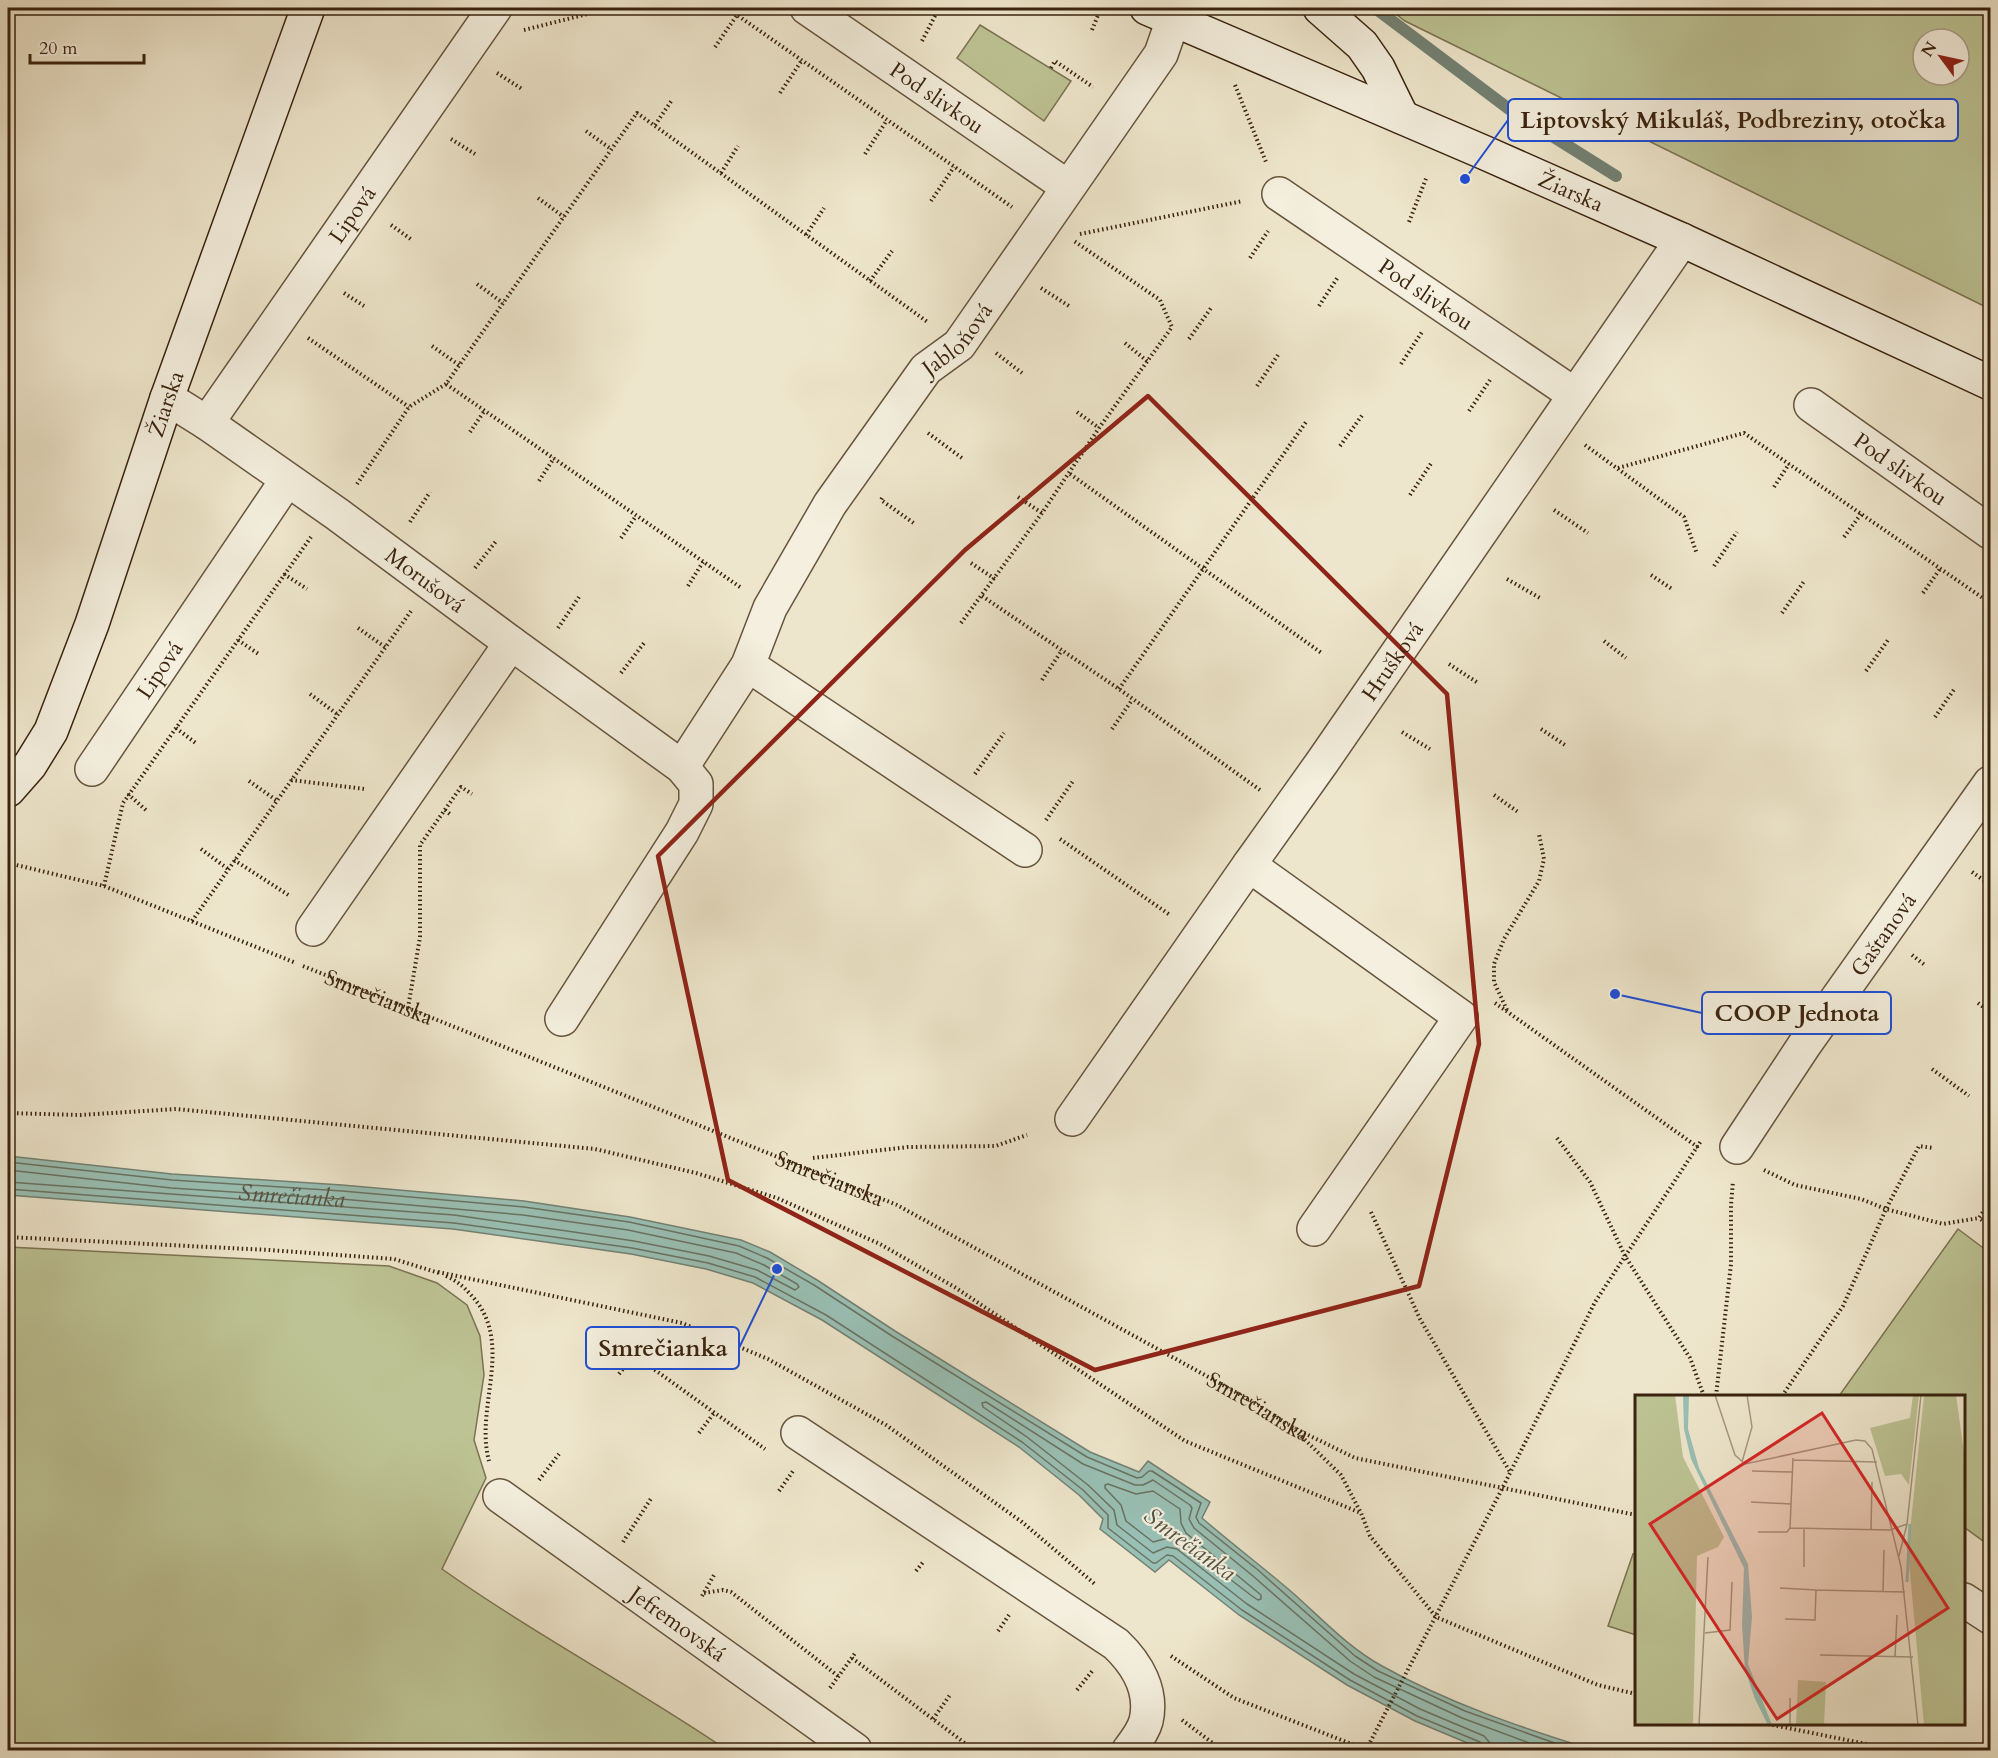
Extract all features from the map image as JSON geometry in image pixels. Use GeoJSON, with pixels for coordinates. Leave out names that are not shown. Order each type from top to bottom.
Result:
{"type":"FeatureCollection","features":[{"type":"Feature","properties":{"kind":"street","name":"Žiarska"},"geometry":{"type":"LineString","coordinates":[[8,790],[30,765],[51,731],[92,624],[167,398],[308,8]]}},
{"type":"Feature","properties":{"kind":"street","name":"Lipová"},"geometry":{"type":"LineString","coordinates":[[207,423],[495,8]]}},
{"type":"Feature","properties":{"kind":"street","name":"Pod slivkou"},"geometry":{"type":"LineString","coordinates":[[807,8],[1068,187]]}},
{"type":"Feature","properties":{"kind":"street"},"geometry":{"type":"LineString","coordinates":[[1320,8],[1362,45],[1378,68],[1402,117]]}},
{"type":"Feature","properties":{"kind":"street","name":"Žiarska"},"geometry":{"type":"LineString","coordinates":[[1166,11],[1682,240],[1990,383]]}},
{"type":"Feature","properties":{"kind":"street","name":"Jabloňová"},"geometry":{"type":"LineString","coordinates":[[682,767],[748,665],[770,608],[830,504],[850,475],[926,369],[973,346],[1053,232],[1068,187],[1161,54],[1166,11]]}},
{"type":"Feature","properties":{"kind":"street","name":"Pod slivkou"},"geometry":{"type":"LineString","coordinates":[[1278,194],[1575,395]]}},
{"type":"Feature","properties":{"kind":"street","name":"Hrušková"},"geometry":{"type":"LineString","coordinates":[[1072,1119],[1682,240]]}},
{"type":"Feature","properties":{"kind":"street","name":"Morušová"},"geometry":{"type":"LineString","coordinates":[[167,398],[207,423],[333,512],[682,767]]}},
{"type":"Feature","properties":{"kind":"street","name":"Pod slivkou"},"geometry":{"type":"LineString","coordinates":[[1811,405],[1990,532]]}},
{"type":"Feature","properties":{"kind":"street","name":"Lipová"},"geometry":{"type":"LineString","coordinates":[[92,769],[287,480]]}},
{"type":"Feature","properties":{"kind":"street"},"geometry":{"type":"LineString","coordinates":[[313,929],[511,643]]}},
{"type":"Feature","properties":{"kind":"street"},"geometry":{"type":"LineString","coordinates":[[748,665],[1025,850]]}},
{"type":"Feature","properties":{"kind":"street"},"geometry":{"type":"LineString","coordinates":[[562,1019],[676,841],[696,804],[696,784],[682,767]]}},
{"type":"Feature","properties":{"kind":"street","name":"Gaštanová"},"geometry":{"type":"LineString","coordinates":[[1737,1147],[1805,1044],[1990,783]]}},
{"type":"Feature","properties":{"kind":"street"},"geometry":{"type":"LineString","coordinates":[[1249,866],[1461,1017],[1314,1229]]}},
{"type":"Feature","properties":{"kind":"street"},"geometry":{"type":"LineString","coordinates":[[798,1433],[1116,1644],[1130,1658],[1141,1677],[1147,1694],[1146,1721],[1129,1750]]}},
{"type":"Feature","properties":{"kind":"street","name":"Jefremovská"},"geometry":{"type":"LineString","coordinates":[[500,1496],[855,1750]]}},
{"type":"Feature","properties":{"kind":"street"},"geometry":{"type":"LineString","coordinates":[[1965,1601],[1990,1617]]}},
{"type":"Feature","properties":{"kind":"path"},"geometry":{"type":"LineString","coordinates":[[471,44],[611,8]]}},
{"type":"Feature","properties":{"kind":"path"},"geometry":{"type":"LineString","coordinates":[[727,8],[954,166],[1160,300],[1172,327],[1099,428],[1070,474],[962,623]]}},
{"type":"Feature","properties":{"kind":"path"},"geometry":{"type":"LineString","coordinates":[[922,41],[939,8]]}},
{"type":"Feature","properties":{"kind":"path"},"geometry":{"type":"LineString","coordinates":[[1092,30],[1101,8]]}},
{"type":"Feature","properties":{"kind":"path"},"geometry":{"type":"LineString","coordinates":[[715,47],[737,15]]}},
{"type":"Feature","properties":{"kind":"path"},"geometry":{"type":"LineString","coordinates":[[780,93],[802,60]]}},
{"type":"Feature","properties":{"kind":"path"},"geometry":{"type":"LineString","coordinates":[[1051,68],[1055,61],[1124,108]]}},
{"type":"Feature","properties":{"kind":"path"},"geometry":{"type":"LineString","coordinates":[[497,73],[522,89]]}},
{"type":"Feature","properties":{"kind":"path"},"geometry":{"type":"LineString","coordinates":[[1077,234],[1278,194],[1235,84]]}},
{"type":"Feature","properties":{"kind":"path"},"geometry":{"type":"LineString","coordinates":[[655,125],[672,100]]}},
{"type":"Feature","properties":{"kind":"path"},"geometry":{"type":"LineString","coordinates":[[104,886],[123,803],[128,794],[284,574],[333,512],[408,407],[446,384],[637,113],[870,281],[973,346],[1022,373]]}},
{"type":"Feature","properties":{"kind":"path"},"geometry":{"type":"LineString","coordinates":[[865,154],[887,120]]}},
{"type":"Feature","properties":{"kind":"path"},"geometry":{"type":"LineString","coordinates":[[586,130],[611,149]]}},
{"type":"Feature","properties":{"kind":"path"},"geometry":{"type":"LineString","coordinates":[[451,139],[475,154]]}},
{"type":"Feature","properties":{"kind":"path"},"geometry":{"type":"LineString","coordinates":[[721,173],[738,146]]}},
{"type":"Feature","properties":{"kind":"path"},"geometry":{"type":"LineString","coordinates":[[931,201],[954,166]]}},
{"type":"Feature","properties":{"kind":"path"},"geometry":{"type":"LineString","coordinates":[[1409,222],[1427,176]]}},
{"type":"Feature","properties":{"kind":"path"},"geometry":{"type":"LineString","coordinates":[[538,198],[564,217]]}},
{"type":"Feature","properties":{"kind":"path"},"geometry":{"type":"LineString","coordinates":[[806,235],[825,208]]}},
{"type":"Feature","properties":{"kind":"path"},"geometry":{"type":"LineString","coordinates":[[391,225],[412,240]]}},
{"type":"Feature","properties":{"kind":"path"},"geometry":{"type":"LineString","coordinates":[[1250,258],[1271,228]]}},
{"type":"Feature","properties":{"kind":"path"},"geometry":{"type":"LineString","coordinates":[[870,281],[892,251]]}},
{"type":"Feature","properties":{"kind":"path"},"geometry":{"type":"LineString","coordinates":[[1319,306],[1340,275]]}},
{"type":"Feature","properties":{"kind":"path"},"geometry":{"type":"LineString","coordinates":[[1033,283],[1069,306]]}},
{"type":"Feature","properties":{"kind":"path"},"geometry":{"type":"LineString","coordinates":[[477,284],[503,303]]}},
{"type":"Feature","properties":{"kind":"path"},"geometry":{"type":"LineString","coordinates":[[344,293],[364,306]]}},
{"type":"Feature","properties":{"kind":"path"},"geometry":{"type":"LineString","coordinates":[[1189,339],[1211,308]]}},
{"type":"Feature","properties":{"kind":"path"},"geometry":{"type":"LineString","coordinates":[[280,319],[408,407]]}},
{"type":"Feature","properties":{"kind":"path"},"geometry":{"type":"LineString","coordinates":[[1401,364],[1423,332]]}},
{"type":"Feature","properties":{"kind":"path"},"geometry":{"type":"LineString","coordinates":[[1125,343],[1148,361]]}},
{"type":"Feature","properties":{"kind":"path"},"geometry":{"type":"LineString","coordinates":[[432,346],[459,365]]}},
{"type":"Feature","properties":{"kind":"path"},"geometry":{"type":"LineString","coordinates":[[1257,386],[1278,355]]}},
{"type":"Feature","properties":{"kind":"path"},"geometry":{"type":"LineString","coordinates":[[1469,411],[1491,379]]}},
{"type":"Feature","properties":{"kind":"path"},"geometry":{"type":"LineString","coordinates":[[446,384],[770,608]]}},
{"type":"Feature","properties":{"kind":"path"},"geometry":{"type":"LineString","coordinates":[[470,432],[485,410]]}},
{"type":"Feature","properties":{"kind":"path"},"geometry":{"type":"LineString","coordinates":[[1077,412],[1099,428]]}},
{"type":"Feature","properties":{"kind":"path"},"geometry":{"type":"LineString","coordinates":[[1340,446],[1363,414]]}},
{"type":"Feature","properties":{"kind":"path"},"geometry":{"type":"LineString","coordinates":[[1119,689],[1306,422]]}},
{"type":"Feature","properties":{"kind":"path"},"geometry":{"type":"LineString","coordinates":[[921,442],[934,424]]}},
{"type":"Feature","properties":{"kind":"path"},"geometry":{"type":"LineString","coordinates":[[928,433],[962,458]]}},
{"type":"Feature","properties":{"kind":"path"},"geometry":{"type":"LineString","coordinates":[[1617,468],[1744,433],[1990,603]]}},
{"type":"Feature","properties":{"kind":"path"},"geometry":{"type":"LineString","coordinates":[[539,481],[554,458]]}},
{"type":"Feature","properties":{"kind":"path"},"geometry":{"type":"LineString","coordinates":[[1410,495],[1432,462]]}},
{"type":"Feature","properties":{"kind":"path"},"geometry":{"type":"LineString","coordinates":[[1774,487],[1790,465]]}},
{"type":"Feature","properties":{"kind":"path"},"geometry":{"type":"LineString","coordinates":[[1070,474],[1323,654]]}},
{"type":"Feature","properties":{"kind":"path"},"geometry":{"type":"LineString","coordinates":[[887,490],[881,500],[915,524]]}},
{"type":"Feature","properties":{"kind":"path"},"geometry":{"type":"LineString","coordinates":[[410,522],[430,492]]}},
{"type":"Feature","properties":{"kind":"path"},"geometry":{"type":"LineString","coordinates":[[1018,497],[1042,513]]}},
{"type":"Feature","properties":{"kind":"path"},"geometry":{"type":"LineString","coordinates":[[1554,510],[1588,532]]}},
{"type":"Feature","properties":{"kind":"path"},"geometry":{"type":"LineString","coordinates":[[1844,537],[1860,514]]}},
{"type":"Feature","properties":{"kind":"path"},"geometry":{"type":"LineString","coordinates":[[621,538],[636,516]]}},
{"type":"Feature","properties":{"kind":"path"},"geometry":{"type":"LineString","coordinates":[[1714,566],[1737,532]]}},
{"type":"Feature","properties":{"kind":"path"},"geometry":{"type":"LineString","coordinates":[[475,568],[497,540]]}},
{"type":"Feature","properties":{"kind":"path"},"geometry":{"type":"LineString","coordinates":[[688,586],[704,562]]}},
{"type":"Feature","properties":{"kind":"path"},"geometry":{"type":"LineString","coordinates":[[971,563],[995,579]]}},
{"type":"Feature","properties":{"kind":"path"},"geometry":{"type":"LineString","coordinates":[[1923,593],[1940,569]]}},
{"type":"Feature","properties":{"kind":"path"},"geometry":{"type":"LineString","coordinates":[[284,574],[307,589]]}},
{"type":"Feature","properties":{"kind":"path"},"geometry":{"type":"LineString","coordinates":[[1651,574],[1672,589]]}},
{"type":"Feature","properties":{"kind":"path"},"geometry":{"type":"LineString","coordinates":[[1507,579],[1540,598]]}},
{"type":"Feature","properties":{"kind":"path"},"geometry":{"type":"LineString","coordinates":[[1782,613],[1805,580]]}},
{"type":"Feature","properties":{"kind":"path"},"geometry":{"type":"LineString","coordinates":[[192,921],[430,584]]}},
{"type":"Feature","properties":{"kind":"path"},"geometry":{"type":"LineString","coordinates":[[982,596],[1119,689],[1288,809]]}},
{"type":"Feature","properties":{"kind":"path"},"geometry":{"type":"LineString","coordinates":[[558,628],[579,597]]}},
{"type":"Feature","properties":{"kind":"path"},"geometry":{"type":"LineString","coordinates":[[358,628],[385,647]]}},
{"type":"Feature","properties":{"kind":"path"},"geometry":{"type":"LineString","coordinates":[[237,640],[260,655]]}},
{"type":"Feature","properties":{"kind":"path"},"geometry":{"type":"LineString","coordinates":[[1866,671],[1888,640]]}},
{"type":"Feature","properties":{"kind":"path"},"geometry":{"type":"LineString","coordinates":[[1604,641],[1626,658]]}},
{"type":"Feature","properties":{"kind":"path"},"geometry":{"type":"LineString","coordinates":[[621,673],[644,643]]}},
{"type":"Feature","properties":{"kind":"path"},"geometry":{"type":"LineString","coordinates":[[1042,680],[1062,650]]}},
{"type":"Feature","properties":{"kind":"path"},"geometry":{"type":"LineString","coordinates":[[1449,664],[1478,683]]}},
{"type":"Feature","properties":{"kind":"path"},"geometry":{"type":"LineString","coordinates":[[1935,717],[1955,688]]}},
{"type":"Feature","properties":{"kind":"path"},"geometry":{"type":"LineString","coordinates":[[310,694],[337,714]]}},
{"type":"Feature","properties":{"kind":"path"},"geometry":{"type":"LineString","coordinates":[[1112,729],[1132,699]]}},
{"type":"Feature","properties":{"kind":"path"},"geometry":{"type":"LineString","coordinates":[[176,728],[197,744]]}},
{"type":"Feature","properties":{"kind":"path"},"geometry":{"type":"LineString","coordinates":[[1541,729],[1565,746]]}},
{"type":"Feature","properties":{"kind":"path"},"geometry":{"type":"LineString","coordinates":[[1402,732],[1430,749]]}},
{"type":"Feature","properties":{"kind":"path"},"geometry":{"type":"LineString","coordinates":[[955,803],[1004,733]]}},
{"type":"Feature","properties":{"kind":"path"},"geometry":{"type":"LineString","coordinates":[[291,780],[365,789]]}},
{"type":"Feature","properties":{"kind":"path"},"geometry":{"type":"LineString","coordinates":[[1025,850],[1073,781]]}},
{"type":"Feature","properties":{"kind":"path"},"geometry":{"type":"LineString","coordinates":[[249,782],[276,800]]}},
{"type":"Feature","properties":{"kind":"path"},"geometry":{"type":"LineString","coordinates":[[408,1008],[420,937],[420,846],[461,787],[472,794]]}},
{"type":"Feature","properties":{"kind":"path"},"geometry":{"type":"LineString","coordinates":[[128,794],[148,812]]}},
{"type":"Feature","properties":{"kind":"path"},"geometry":{"type":"LineString","coordinates":[[1494,795],[1518,812]]}},
{"type":"Feature","properties":{"kind":"path"},"geometry":{"type":"LineString","coordinates":[[445,810],[451,815]]}},
{"type":"Feature","properties":{"kind":"path"},"geometry":{"type":"LineString","coordinates":[[1507,1012],[1494,982],[1494,964],[1504,939],[1539,881],[1544,859],[1539,834]]}},
{"type":"Feature","properties":{"kind":"path"},"geometry":{"type":"LineString","coordinates":[[201,849],[228,869]]}},
{"type":"Feature","properties":{"kind":"path"},"geometry":{"type":"LineString","coordinates":[[234,860],[290,897]]}},
{"type":"Feature","properties":{"kind":"path","name":"Smrečianska"},"geometry":{"type":"LineString","coordinates":[[8,863],[104,886],[897,1205],[1250,1400],[1292,1427],[1355,1458],[1635,1515]]}},
{"type":"Feature","properties":{"kind":"path"},"geometry":{"type":"LineString","coordinates":[[1978,1003],[1990,1012]]}},
{"type":"Feature","properties":{"kind":"path"},"geometry":{"type":"LineString","coordinates":[[1932,1069],[1970,1096]]}},
{"type":"Feature","properties":{"kind":"path"},"geometry":{"type":"LineString","coordinates":[[8,1113],[80,1115],[176,1109],[596,1149],[696,1173],[777,1198],[880,1244],[956,1288],[1185,1441],[1361,1513]]}},
{"type":"Feature","properties":{"kind":"path"},"geometry":{"type":"LineString","coordinates":[[1654,1117],[1697,1148]]}},
{"type":"Feature","properties":{"kind":"path"},"geometry":{"type":"LineString","coordinates":[[813,1158],[908,1147],[996,1146],[1027,1135]]}},
{"type":"Feature","properties":{"kind":"path"},"geometry":{"type":"LineString","coordinates":[[1557,1138],[1590,1182],[1625,1256],[1690,1358],[1704,1395]]}},
{"type":"Feature","properties":{"kind":"path"},"geometry":{"type":"LineString","coordinates":[[1783,1395],[1843,1306],[1886,1209],[1919,1146],[1933,1148]]}},
{"type":"Feature","properties":{"kind":"path"},"geometry":{"type":"LineString","coordinates":[[1737,1147],[1756,1166],[1795,1185],[1861,1199],[1886,1209],[1943,1224],[1979,1218],[1990,1226]]}},
{"type":"Feature","properties":{"kind":"path"},"geometry":{"type":"LineString","coordinates":[[1716,1395],[1731,1264],[1731,1205],[1737,1147]]}},
{"type":"Feature","properties":{"kind":"path"},"geometry":{"type":"LineString","coordinates":[[1979,1218],[1990,1201]]}},
{"type":"Feature","properties":{"kind":"path"},"geometry":{"type":"LineString","coordinates":[[1369,1207],[1420,1319],[1510,1473]]}},
{"type":"Feature","properties":{"kind":"path"},"geometry":{"type":"LineString","coordinates":[[8,1237],[268,1250],[394,1259],[438,1272],[458,1281],[483,1308],[493,1344],[493,1370],[485,1425],[486,1449],[500,1496]]}},
{"type":"Feature","properties":{"kind":"path"},"geometry":{"type":"LineString","coordinates":[[1366,1750],[1502,1489],[1594,1302]]}},
{"type":"Feature","properties":{"kind":"path"},"geometry":{"type":"LineString","coordinates":[[619,1374],[634,1355],[768,1451]]}},
{"type":"Feature","properties":{"kind":"path"},"geometry":{"type":"LineString","coordinates":[[699,1433],[714,1413]]}},
{"type":"Feature","properties":{"kind":"path"},"geometry":{"type":"LineString","coordinates":[[1292,1427],[1341,1475],[1370,1536],[1436,1617],[1598,1685],[1635,1694]]}},
{"type":"Feature","properties":{"kind":"path"},"geometry":{"type":"LineString","coordinates":[[533,1487],[559,1454]]}},
{"type":"Feature","properties":{"kind":"path"},"geometry":{"type":"LineString","coordinates":[[779,1491],[794,1470],[785,1463]]}},
{"type":"Feature","properties":{"kind":"path"},"geometry":{"type":"LineString","coordinates":[[619,1548],[652,1497]]}},
{"type":"Feature","properties":{"kind":"path"},"geometry":{"type":"LineString","coordinates":[[704,1593],[723,1590],[731,1592],[838,1676]]}},
{"type":"Feature","properties":{"kind":"path"},"geometry":{"type":"LineString","coordinates":[[808,1717],[856,1652]]}},
{"type":"Feature","properties":{"kind":"path"},"geometry":{"type":"LineString","coordinates":[[852,1658],[974,1750]]}},
{"type":"Feature","properties":{"kind":"path"},"geometry":{"type":"LineString","coordinates":[[1077,1690],[1095,1668]]}},
{"type":"Feature","properties":{"kind":"path"},"geometry":{"type":"LineString","coordinates":[[933,1719],[950,1695]]}},
{"type":"Feature","properties":{"kind":"path"},"geometry":{"type":"LineString","coordinates":[[1773,1725],[1896,1750]]}},
{"type":"Feature","properties":{"kind":"highlighted area"},"geometry":{"type":"Polygon","coordinates":[[[1148,396],[1447,694],[1479,1044],[1419,1286],[1095,1370],[728,1180],[658,856],[965,550],[1148,396]]]}},
{"type":"Feature","properties":{"kind":"green space"},"geometry":{"type":"Polygon","coordinates":[[[1388,8],[1990,8],[1990,309],[1405,21],[1388,8]]]}},
{"type":"Feature","properties":{"kind":"green space"},"geometry":{"type":"Polygon","coordinates":[[[980,25],[1071,81],[1044,121],[957,58],[980,25]]]}},
{"type":"Feature","properties":{"kind":"green space"},"geometry":{"type":"Polygon","coordinates":[[[1958,1229],[1990,1253],[1990,1546],[1965,1528],[1965,1395],[1840,1395],[1958,1229]]]}},
{"type":"Feature","properties":{"kind":"green space"},"geometry":{"type":"Polygon","coordinates":[[[8,1247],[389,1266],[437,1283],[467,1305],[480,1336],[484,1375],[474,1440],[486,1478],[442,1569],[512,1616],[727,1750],[8,1750],[8,1247]]]}},
{"type":"Feature","properties":{"kind":"green space"},"geometry":{"type":"Polygon","coordinates":[[[1633,1554],[1635,1555],[1635,1635],[1608,1626],[1633,1554]]]}},
{"type":"Feature","properties":{"kind":"water"},"geometry":{"type":"Polygon","coordinates":[[[8,1156],[172,1174],[342,1185],[524,1201],[630,1217],[741,1240],[770,1252],[817,1280],[1090,1452],[1139,1472],[1148,1461],[1210,1502],[1202,1518],[1370,1659],[1459,1703],[1513,1724],[1594,1750],[1484,1750],[1415,1721],[1347,1685],[1239,1615],[1169,1560],[1155,1572],[1100,1529],[1103,1519],[1079,1495],[1019,1447],[822,1320],[753,1283],[706,1269],[631,1254],[453,1229],[8,1195],[8,1156]]]}},
{"type":"Feature","properties":{"kind":"waterway"},"geometry":{"type":"LineString","coordinates":[[1375,8],[1509,109],[1616,176]]}},
{"type":"Feature","properties":{"kind":"place","name":"Liptovský Mikuláš, Podbreziny, otočka"},"geometry":{"type":"Point","coordinates":[1465,179]}},
{"type":"Feature","properties":{"kind":"place","name":"COOP Jednota"},"geometry":{"type":"Point","coordinates":[1615,994]}},
{"type":"Feature","properties":{"kind":"place","name":"Smrečianka"},"geometry":{"type":"Point","coordinates":[777,1269]}}]}
